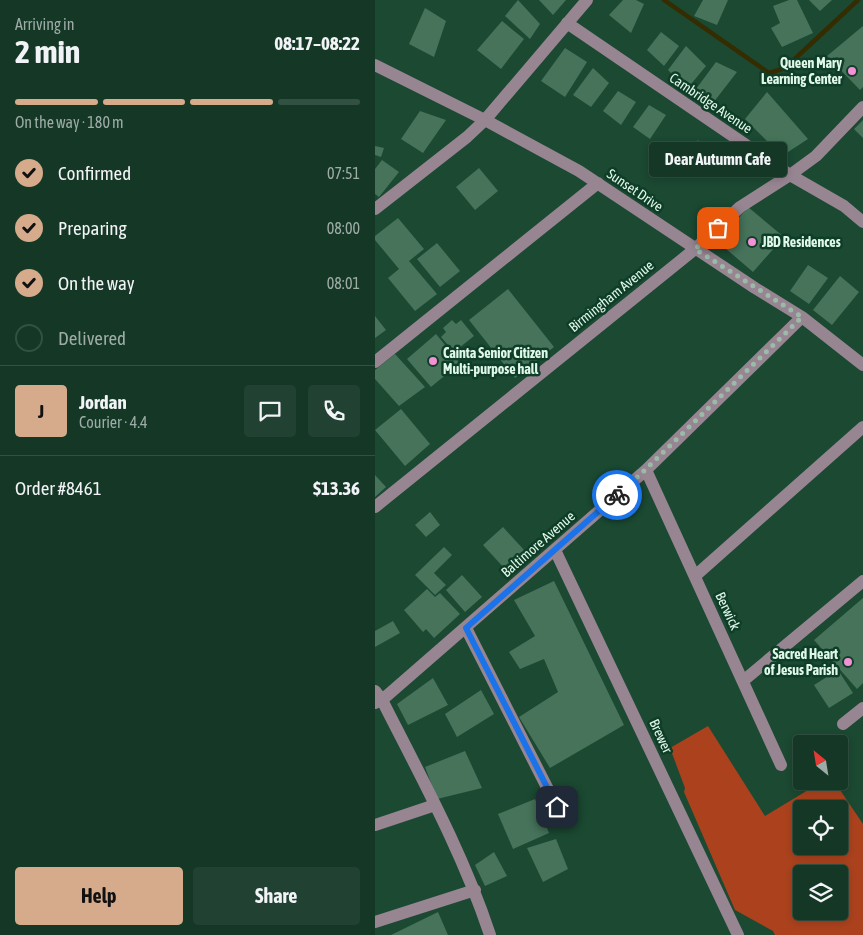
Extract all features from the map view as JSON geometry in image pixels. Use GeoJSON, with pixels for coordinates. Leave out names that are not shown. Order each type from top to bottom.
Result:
{"type":"FeatureCollection","features":[{"type":"Feature","properties":{"kind":"street"},"geometry":{"type":"LineString","coordinates":[[375,209],[467,137],[485,120],[587,0]]}},
{"type":"Feature","properties":{"kind":"street","name":"Cambridge Avenue"},"geometry":{"type":"LineString","coordinates":[[567,23],[790,175],[844,206],[863,222]]}},
{"type":"Feature","properties":{"kind":"street","name":"Sunset Drive"},"geometry":{"type":"LineString","coordinates":[[375,65],[485,120],[579,171],[695,249],[802,317],[863,365]]}},
{"type":"Feature","properties":{"kind":"street","name":"Birmingham Avenue"},"geometry":{"type":"LineString","coordinates":[[375,506],[695,249],[740,207],[790,175],[815,156],[863,107]]}},
{"type":"Feature","properties":{"kind":"street"},"geometry":{"type":"LineString","coordinates":[[375,362],[598,183]]}},
{"type":"Feature","properties":{"kind":"street","name":"Baltimore Avenue"},"geometry":{"type":"LineString","coordinates":[[377,698],[466,628],[645,470],[802,317]]}},
{"type":"Feature","properties":{"kind":"street"},"geometry":{"type":"LineString","coordinates":[[695,576],[863,427]]}},
{"type":"Feature","properties":{"kind":"street","name":"Berwick"},"geometry":{"type":"LineString","coordinates":[[645,470],[781,765]]}},
{"type":"Feature","properties":{"kind":"street","name":"Brewer"},"geometry":{"type":"LineString","coordinates":[[555,550],[738,935]]}},
{"type":"Feature","properties":{"kind":"street"},"geometry":{"type":"LineString","coordinates":[[743,681],[863,581]]}},
{"type":"Feature","properties":{"kind":"street"},"geometry":{"type":"LineString","coordinates":[[466,628],[557,807]]}},
{"type":"Feature","properties":{"kind":"street"},"geometry":{"type":"LineString","coordinates":[[377,698],[435,805],[475,890],[490,935]]}},
{"type":"Feature","properties":{"kind":"street"},"geometry":{"type":"LineString","coordinates":[[843,724],[863,708]]}},
{"type":"Feature","properties":{"kind":"street"},"geometry":{"type":"LineString","coordinates":[[375,825],[435,805]]}},
{"type":"Feature","properties":{"kind":"street"},"geometry":{"type":"LineString","coordinates":[[375,922],[475,890]]}},
{"type":"Feature","properties":{"kind":"shaded area"},"geometry":{"type":"Polygon","coordinates":[[[708,726],[765,816],[808,790],[840,790],[847,800],[793,800],[793,855],[848,855],[848,802],[863,824],[863,935],[775,935],[773,931],[735,910],[684,792],[685,788],[670,748],[708,726]]]}},
{"type":"Feature","properties":{"kind":"building"},"geometry":{"type":"Polygon","coordinates":[[[518,0],[540,24],[530,39],[505,16],[518,0]]]}},
{"type":"Feature","properties":{"kind":"building"},"geometry":{"type":"Polygon","coordinates":[[[539,0],[566,0],[553,15],[539,0]]]}},
{"type":"Feature","properties":{"kind":"building"},"geometry":{"type":"Polygon","coordinates":[[[623,0],[636,0],[644,4],[631,33],[609,15],[623,0]]]}},
{"type":"Feature","properties":{"kind":"building"},"geometry":{"type":"Polygon","coordinates":[[[703,0],[728,0],[717,25],[694,16],[703,0]]]}},
{"type":"Feature","properties":{"kind":"building"},"geometry":{"type":"Polygon","coordinates":[[[789,0],[797,0],[813,33],[782,47],[771,28],[780,23],[773,6],[789,0]]]}},
{"type":"Feature","properties":{"kind":"building"},"geometry":{"type":"Polygon","coordinates":[[[809,0],[832,0],[820,11],[809,0]]]}},
{"type":"Feature","properties":{"kind":"building"},"geometry":{"type":"Polygon","coordinates":[[[425,8],[446,21],[434,57],[409,44],[425,8]]]}},
{"type":"Feature","properties":{"kind":"building"},"geometry":{"type":"Polygon","coordinates":[[[502,21],[524,39],[501,69],[477,50],[502,21]]]}},
{"type":"Feature","properties":{"kind":"building","name":"Queen Mary Learning Center"},"geometry":{"type":"Polygon","coordinates":[[[863,26],[863,87],[860,90],[827,56],[863,26]]]}},
{"type":"Feature","properties":{"kind":"building"},"geometry":{"type":"Polygon","coordinates":[[[661,32],[679,46],[664,66],[647,50],[661,32]]]}},
{"type":"Feature","properties":{"kind":"building"},"geometry":{"type":"Polygon","coordinates":[[[686,46],[706,66],[687,89],[668,70],[686,46]]]}},
{"type":"Feature","properties":{"kind":"building"},"geometry":{"type":"Polygon","coordinates":[[[565,48],[587,62],[565,97],[541,81],[565,48]]]}},
{"type":"Feature","properties":{"kind":"building"},"geometry":{"type":"Polygon","coordinates":[[[716,62],[737,72],[713,103],[696,89],[716,62]]]}},
{"type":"Feature","properties":{"kind":"building"},"geometry":{"type":"Polygon","coordinates":[[[593,68],[609,83],[591,107],[573,95],[593,68]]]}},
{"type":"Feature","properties":{"kind":"building"},"geometry":{"type":"Polygon","coordinates":[[[618,91],[636,102],[621,125],[603,111],[618,91]]]}},
{"type":"Feature","properties":{"kind":"building"},"geometry":{"type":"Polygon","coordinates":[[[767,92],[808,139],[782,156],[745,119],[767,92]]]}},
{"type":"Feature","properties":{"kind":"building"},"geometry":{"type":"Polygon","coordinates":[[[649,105],[666,115],[650,139],[633,127],[649,105]]]}},
{"type":"Feature","properties":{"kind":"building"},"geometry":{"type":"Polygon","coordinates":[[[420,111],[446,120],[423,153],[401,139],[420,111]]]}},
{"type":"Feature","properties":{"kind":"building"},"geometry":{"type":"Polygon","coordinates":[[[863,120],[863,138],[854,129],[863,120]]]}},
{"type":"Feature","properties":{"kind":"building"},"geometry":{"type":"Polygon","coordinates":[[[698,140],[712,155],[702,176],[682,162],[698,140]]]}},
{"type":"Feature","properties":{"kind":"building"},"geometry":{"type":"Polygon","coordinates":[[[375,146],[384,148],[381,157],[375,155],[375,146]]]}},
{"type":"Feature","properties":{"kind":"building"},"geometry":{"type":"Polygon","coordinates":[[[382,160],[399,172],[379,197],[375,194],[375,169],[382,160]]]}},
{"type":"Feature","properties":{"kind":"building"},"geometry":{"type":"Polygon","coordinates":[[[479,168],[498,191],[475,210],[456,187],[479,168]]]}},
{"type":"Feature","properties":{"kind":"building","name":"JBD Residences"},"geometry":{"type":"Polygon","coordinates":[[[748,207],[784,237],[753,272],[725,248],[724,235],[748,207]]]}},
{"type":"Feature","properties":{"kind":"building"},"geometry":{"type":"Polygon","coordinates":[[[398,218],[424,249],[409,261],[437,294],[415,311],[388,278],[399,269],[375,240],[375,236],[398,218]]]}},
{"type":"Feature","properties":{"kind":"building"},"geometry":{"type":"Polygon","coordinates":[[[437,243],[460,271],[440,287],[417,259],[437,243]]]}},
{"type":"Feature","properties":{"kind":"building"},"geometry":{"type":"Polygon","coordinates":[[[808,265],[828,278],[809,304],[790,291],[808,265]]]}},
{"type":"Feature","properties":{"kind":"building"},"geometry":{"type":"Polygon","coordinates":[[[840,276],[859,292],[832,325],[813,310],[840,276]]]}},
{"type":"Feature","properties":{"kind":"building"},"geometry":{"type":"Polygon","coordinates":[[[508,289],[554,347],[515,378],[469,320],[508,289]]]}},
{"type":"Feature","properties":{"kind":"building"},"geometry":{"type":"Polygon","coordinates":[[[375,316],[386,330],[375,338],[375,316]]]}},
{"type":"Feature","properties":{"kind":"building"},"geometry":{"type":"Polygon","coordinates":[[[452,320],[456,324],[461,320],[474,336],[454,352],[441,337],[446,332],[443,328],[452,320]]]}},
{"type":"Feature","properties":{"kind":"building","name":"Cainta Senior Citizen Multi-purpose hall"},"geometry":{"type":"Polygon","coordinates":[[[436,334],[460,363],[431,387],[407,359],[436,334]]]}},
{"type":"Feature","properties":{"kind":"building"},"geometry":{"type":"Polygon","coordinates":[[[395,354],[425,387],[399,406],[375,379],[375,370],[395,354]]]}},
{"type":"Feature","properties":{"kind":"building"},"geometry":{"type":"Polygon","coordinates":[[[401,409],[430,444],[405,466],[375,430],[401,409]]]}},
{"type":"Feature","properties":{"kind":"building"},"geometry":{"type":"Polygon","coordinates":[[[375,475],[386,487],[375,497],[375,475]]]}},
{"type":"Feature","properties":{"kind":"building"},"geometry":{"type":"Polygon","coordinates":[[[430,512],[440,525],[426,537],[415,525],[430,512]]]}},
{"type":"Feature","properties":{"kind":"building"},"geometry":{"type":"Polygon","coordinates":[[[503,527],[525,551],[505,569],[483,545],[503,527]]]}},
{"type":"Feature","properties":{"kind":"building"},"geometry":{"type":"Polygon","coordinates":[[[444,547],[452,555],[434,573],[446,585],[435,595],[415,575],[444,547]]]}},
{"type":"Feature","properties":{"kind":"building"},"geometry":{"type":"Polygon","coordinates":[[[462,575],[482,597],[465,612],[446,590],[462,575]]]}},
{"type":"Feature","properties":{"kind":"building"},"geometry":{"type":"Polygon","coordinates":[[[554,581],[624,725],[550,768],[519,717],[558,692],[544,659],[520,669],[509,652],[535,636],[514,600],[554,581]]]}},
{"type":"Feature","properties":{"kind":"building"},"geometry":{"type":"Polygon","coordinates":[[[427,589],[435,597],[440,593],[460,614],[434,638],[426,629],[423,632],[404,610],[427,589]]]}},
{"type":"Feature","properties":{"kind":"building","name":"Sacred Heart of Jesus Parish"},"geometry":{"type":"Polygon","coordinates":[[[863,598],[863,683],[857,689],[814,640],[863,598]]]}},
{"type":"Feature","properties":{"kind":"building"},"geometry":{"type":"Polygon","coordinates":[[[393,621],[400,633],[375,647],[375,631],[393,621]]]}},
{"type":"Feature","properties":{"kind":"building"},"geometry":{"type":"Polygon","coordinates":[[[838,670],[853,693],[829,708],[814,685],[838,670]]]}},
{"type":"Feature","properties":{"kind":"building"},"geometry":{"type":"Polygon","coordinates":[[[433,678],[448,705],[408,725],[397,704],[433,678]]]}},
{"type":"Feature","properties":{"kind":"building"},"geometry":{"type":"Polygon","coordinates":[[[481,690],[494,714],[457,737],[445,714],[481,690]]]}},
{"type":"Feature","properties":{"kind":"building"},"geometry":{"type":"Polygon","coordinates":[[[465,751],[482,788],[437,799],[425,767],[465,751]]]}},
{"type":"Feature","properties":{"kind":"building"},"geometry":{"type":"Polygon","coordinates":[[[535,799],[549,833],[513,849],[498,814],[535,799]]]}},
{"type":"Feature","properties":{"kind":"building"},"geometry":{"type":"Polygon","coordinates":[[[556,839],[568,869],[543,882],[527,848],[556,839]]]}},
{"type":"Feature","properties":{"kind":"building"},"geometry":{"type":"Polygon","coordinates":[[[494,852],[507,876],[485,886],[475,865],[494,852]]]}},
{"type":"Feature","properties":{"kind":"building"},"geometry":{"type":"Polygon","coordinates":[[[438,912],[448,935],[391,935],[438,912]]]}},
{"type":"Feature","properties":{"kind":"waterway"},"geometry":{"type":"LineString","coordinates":[[664,0],[769,73],[785,68],[858,0]]}},
{"type":"Feature","properties":{"kind":"way so far"},"geometry":{"type":"LineString","coordinates":[[617,495],[802,317],[695,249],[718,228]]}},
{"type":"Feature","properties":{"kind":"place","name":"Queen Mary Learning Center"},"geometry":{"type":"Point","coordinates":[852,71]}},
{"type":"Feature","properties":{"kind":"place","name":"Dear Autumn Cafe"},"geometry":{"type":"Point","coordinates":[718,228]}},
{"type":"Feature","properties":{"kind":"place","name":"JBD Residences"},"geometry":{"type":"Point","coordinates":[752,242]}},
{"type":"Feature","properties":{"kind":"place","name":"Cainta Senior Citizen Multi-purpose hall"},"geometry":{"type":"Point","coordinates":[433,361]}},
{"type":"Feature","properties":{"kind":"place","name":"Sacred Heart of Jesus Parish"},"geometry":{"type":"Point","coordinates":[848,662]}},
{"type":"Feature","properties":{"kind":"route"},"geometry":{"type":"LineString","coordinates":[[557,807],[466,628],[617,495]]}}]}
